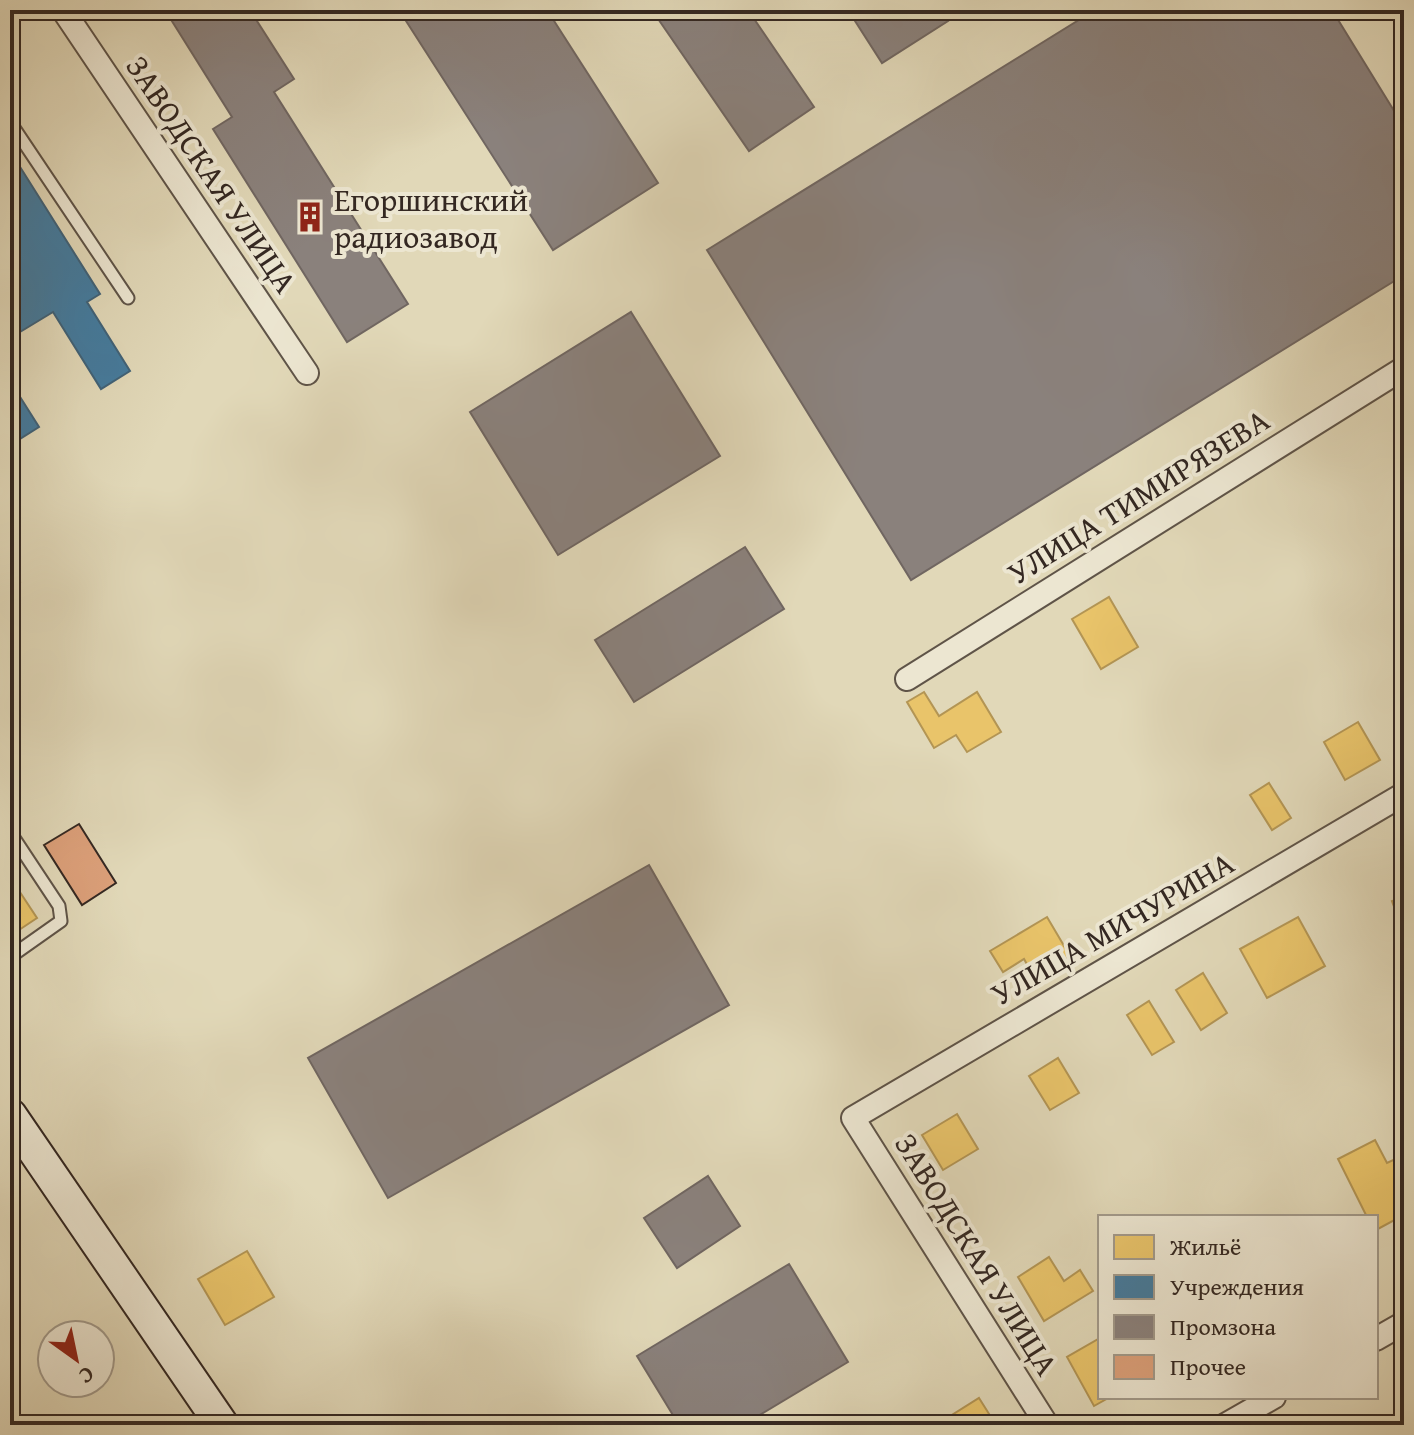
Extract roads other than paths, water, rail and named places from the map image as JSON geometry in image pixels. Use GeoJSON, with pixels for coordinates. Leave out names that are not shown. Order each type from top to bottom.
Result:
{"type":"FeatureCollection","features":[{"type":"Feature","properties":{"kind":"street","name":"ЗАВОДСКАЯ УЛИЦА"},"geometry":{"type":"LineString","coordinates":[[63,10],[307,373]]}},
{"type":"Feature","properties":{"kind":"street","name":"УЛИЦА ТИМИРЯЗЕВА"},"geometry":{"type":"LineString","coordinates":[[907,679],[1404,368]]}},
{"type":"Feature","properties":{"kind":"street","name":"УЛИЦА МИЧУРИНА"},"geometry":{"type":"LineString","coordinates":[[853,1118],[1404,794]]}},
{"type":"Feature","properties":{"kind":"street"},"geometry":{"type":"LineString","coordinates":[[10,1115],[222,1425]]}},
{"type":"Feature","properties":{"kind":"street","name":"ЗАВОДСКАЯ УЛИЦА"},"geometry":{"type":"LineString","coordinates":[[853,1118],[1047,1425]]}},
{"type":"Feature","properties":{"kind":"street"},"geometry":{"type":"LineString","coordinates":[[1378,1338],[1404,1323]]}},
{"type":"Feature","properties":{"kind":"street"},"geometry":{"type":"LineString","coordinates":[[1225,1425],[1270,1399]]}},
{"type":"Feature","properties":{"kind":"lane"},"geometry":{"type":"LineString","coordinates":[[10,122],[128,298]]}},
{"type":"Feature","properties":{"kind":"lane"},"geometry":{"type":"LineString","coordinates":[[10,832],[59,906],[61,921],[10,957]]}},
{"type":"Feature","properties":{"kind":"place","name":"Егоршинский радиозавод"},"geometry":{"type":"Point","coordinates":[310,217]}}]}
